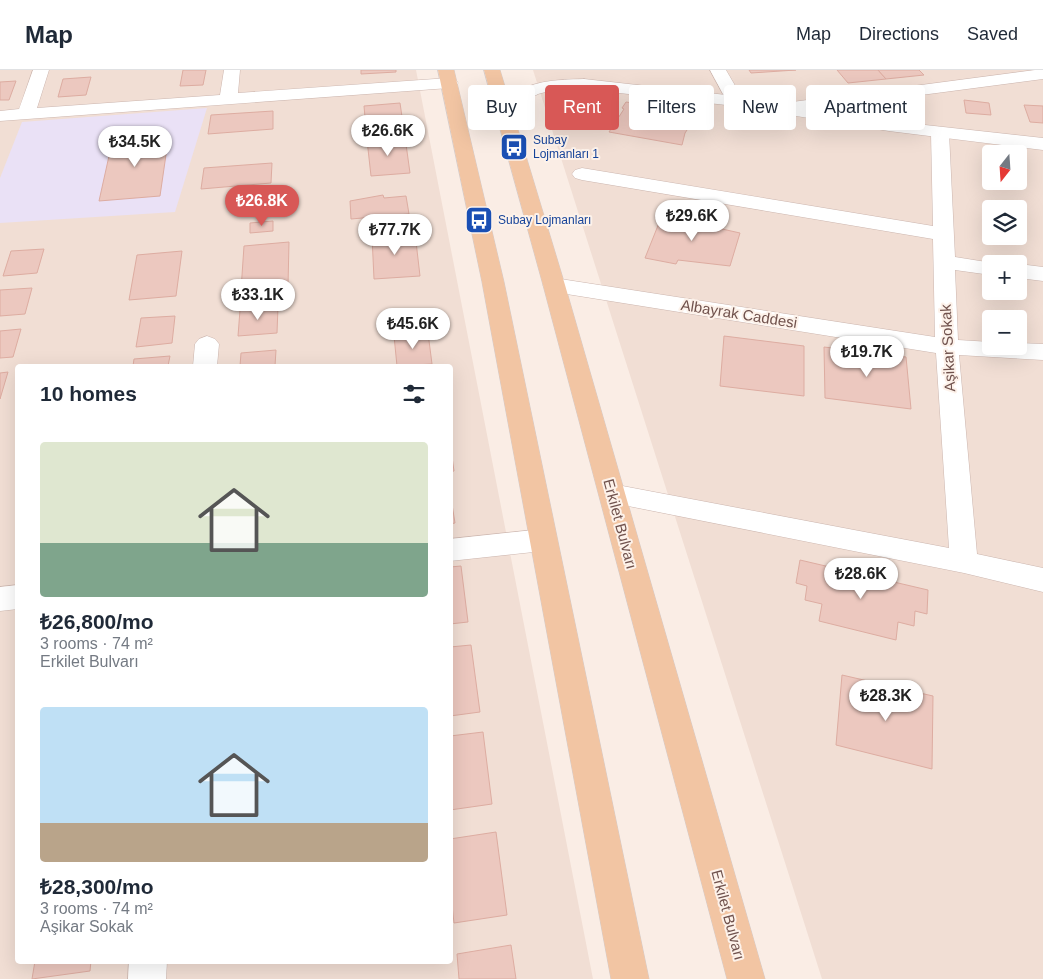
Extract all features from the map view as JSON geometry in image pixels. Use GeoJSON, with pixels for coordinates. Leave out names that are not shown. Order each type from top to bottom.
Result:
{"type":"FeatureCollection","features":[{"type":"Feature","properties":{"kind":"main road","name":"Erkilet Bulvarı"},"geometry":{"type":"LineString","coordinates":[[492,70],[496,85]]}},
{"type":"Feature","properties":{"kind":"main road"},"geometry":{"type":"LineString","coordinates":[[448,76],[494,282],[630,979]]}},
{"type":"Feature","properties":{"kind":"main road","name":"Erkilet Bulvarı"},"geometry":{"type":"LineString","coordinates":[[509,130],[554,284],[746,979]]}},
{"type":"Feature","properties":{"kind":"street"},"geometry":{"type":"LineString","coordinates":[[26,114],[41,70]]}},
{"type":"Feature","properties":{"kind":"street"},"geometry":{"type":"LineString","coordinates":[[228,99],[232,70]]}},
{"type":"Feature","properties":{"kind":"street"},"geometry":{"type":"LineString","coordinates":[[581,70],[724,99]]}},
{"type":"Feature","properties":{"kind":"street"},"geometry":{"type":"LineString","coordinates":[[718,70],[726,85]]}},
{"type":"Feature","properties":{"kind":"street"},"geometry":{"type":"LineString","coordinates":[[796,106],[1033,73]]}},
{"type":"Feature","properties":{"kind":"street"},"geometry":{"type":"LineString","coordinates":[[2,120],[26,114],[228,99],[448,76]]}},
{"type":"Feature","properties":{"kind":"street"},"geometry":{"type":"LineString","coordinates":[[535,90],[564,84],[584,84],[724,100]]}},
{"type":"Feature","properties":{"kind":"street"},"geometry":{"type":"LineString","coordinates":[[796,112],[940,133],[1043,144]]}},
{"type":"Feature","properties":{"kind":"street","name":"Aşikar Sokak"},"geometry":{"type":"LineString","coordinates":[[940,133],[947,347],[964,562]]}},
{"type":"Feature","properties":{"kind":"street"},"geometry":{"type":"LineString","coordinates":[[582,174],[943,234]]}},
{"type":"Feature","properties":{"kind":"street"},"geometry":{"type":"LineString","coordinates":[[944,262],[982,267]]}},
{"type":"Feature","properties":{"kind":"street"},"geometry":{"type":"LineString","coordinates":[[1027,272],[1043,274]]}},
{"type":"Feature","properties":{"kind":"street","name":"Albayrak Caddesi"},"geometry":{"type":"LineString","coordinates":[[554,284],[947,347],[1043,352]]}},
{"type":"Feature","properties":{"kind":"street"},"geometry":{"type":"LineString","coordinates":[[612,494],[964,562],[1043,580]]}},
{"type":"Feature","properties":{"kind":"street"},"geometry":{"type":"LineString","coordinates":[[453,550],[543,540]]}},
{"type":"Feature","properties":{"kind":"street"},"geometry":{"type":"LineString","coordinates":[[0,599],[15,597]]}},
{"type":"Feature","properties":{"kind":"street"},"geometry":{"type":"LineString","coordinates":[[147,979],[148,964]]}},
{"type":"Feature","properties":{"kind":"shaded area"},"geometry":{"type":"Polygon","coordinates":[[[0,70],[416,70],[593,979],[0,979],[0,70]]]}},
{"type":"Feature","properties":{"kind":"shaded area"},"geometry":{"type":"Polygon","coordinates":[[[533,70],[1043,70],[1043,979],[822,979],[552,130],[619,130],[619,85],[545,85],[545,108],[533,70]]]}},
{"type":"Feature","properties":{"kind":"shaded area"},"geometry":{"type":"Polygon","coordinates":[[[207,108],[175,212],[0,223],[0,178],[22,122],[207,108]]]}},
{"type":"Feature","properties":{"kind":"building"},"geometry":{"type":"Polygon","coordinates":[[[183,70],[206,70],[203,85],[180,86],[183,70]]]}},
{"type":"Feature","properties":{"kind":"building"},"geometry":{"type":"Polygon","coordinates":[[[361,70],[396,70],[396,72],[361,74],[361,70]]]}},
{"type":"Feature","properties":{"kind":"building"},"geometry":{"type":"Polygon","coordinates":[[[749,70],[796,70],[751,73],[749,70]]]}},
{"type":"Feature","properties":{"kind":"building"},"geometry":{"type":"Polygon","coordinates":[[[837,70],[878,70],[886,79],[848,83],[837,70]]]}},
{"type":"Feature","properties":{"kind":"building"},"geometry":{"type":"Polygon","coordinates":[[[878,70],[919,70],[924,75],[886,79],[878,70]]]}},
{"type":"Feature","properties":{"kind":"building"},"geometry":{"type":"Polygon","coordinates":[[[91,77],[86,95],[58,97],[63,79],[91,77]]]}},
{"type":"Feature","properties":{"kind":"building"},"geometry":{"type":"Polygon","coordinates":[[[16,81],[9,100],[0,100],[0,82],[16,81]]]}},
{"type":"Feature","properties":{"kind":"building"},"geometry":{"type":"Polygon","coordinates":[[[964,100],[989,103],[991,115],[966,113],[964,100]]]}},
{"type":"Feature","properties":{"kind":"building"},"geometry":{"type":"Polygon","coordinates":[[[626,102],[629,102],[629,130],[687,130],[682,145],[609,132],[610,130],[619,130],[619,117],[624,109],[622,108],[626,102]]]}},
{"type":"Feature","properties":{"kind":"building"},"geometry":{"type":"Polygon","coordinates":[[[400,103],[405,137],[367,140],[364,106],[400,103]]]}},
{"type":"Feature","properties":{"kind":"building"},"geometry":{"type":"Polygon","coordinates":[[[1024,105],[1043,106],[1043,123],[1030,122],[1024,105]]]}},
{"type":"Feature","properties":{"kind":"building"},"geometry":{"type":"Polygon","coordinates":[[[273,111],[273,129],[208,134],[211,115],[273,111]]]}},
{"type":"Feature","properties":{"kind":"building"},"geometry":{"type":"Polygon","coordinates":[[[169,134],[160,196],[99,201],[113,138],[169,134]]]}},
{"type":"Feature","properties":{"kind":"building"},"geometry":{"type":"Polygon","coordinates":[[[405,137],[410,173],[371,176],[367,140],[405,137]]]}},
{"type":"Feature","properties":{"kind":"building"},"geometry":{"type":"Polygon","coordinates":[[[272,163],[271,183],[201,189],[204,168],[272,163]]]}},
{"type":"Feature","properties":{"kind":"building"},"geometry":{"type":"Polygon","coordinates":[[[383,195],[384,198],[406,196],[409,214],[351,219],[350,201],[383,195]]]}},
{"type":"Feature","properties":{"kind":"building"},"geometry":{"type":"Polygon","coordinates":[[[663,213],[693,218],[691,222],[740,233],[730,266],[678,260],[676,264],[645,258],[663,213]]]}},
{"type":"Feature","properties":{"kind":"building"},"geometry":{"type":"Polygon","coordinates":[[[273,221],[273,231],[250,233],[250,223],[273,221]]]}},
{"type":"Feature","properties":{"kind":"building"},"geometry":{"type":"Polygon","coordinates":[[[415,233],[420,276],[374,279],[372,236],[415,233]]]}},
{"type":"Feature","properties":{"kind":"building"},"geometry":{"type":"Polygon","coordinates":[[[289,242],[288,286],[241,290],[244,246],[289,242]]]}},
{"type":"Feature","properties":{"kind":"building"},"geometry":{"type":"Polygon","coordinates":[[[44,249],[37,273],[3,276],[11,251],[44,249]]]}},
{"type":"Feature","properties":{"kind":"building"},"geometry":{"type":"Polygon","coordinates":[[[182,251],[176,296],[129,300],[137,255],[182,251]]]}},
{"type":"Feature","properties":{"kind":"building"},"geometry":{"type":"Polygon","coordinates":[[[32,288],[25,314],[0,316],[0,290],[32,288]]]}},
{"type":"Feature","properties":{"kind":"building"},"geometry":{"type":"Polygon","coordinates":[[[278,306],[277,333],[238,336],[240,310],[278,306]]]}},
{"type":"Feature","properties":{"kind":"building"},"geometry":{"type":"Polygon","coordinates":[[[175,316],[172,343],[136,347],[141,318],[175,316]]]}},
{"type":"Feature","properties":{"kind":"building"},"geometry":{"type":"Polygon","coordinates":[[[21,329],[13,357],[0,358],[0,331],[21,329]]]}},
{"type":"Feature","properties":{"kind":"building"},"geometry":{"type":"Polygon","coordinates":[[[428,333],[432,364],[397,364],[394,336],[428,333]]]}},
{"type":"Feature","properties":{"kind":"building"},"geometry":{"type":"Polygon","coordinates":[[[724,336],[804,346],[804,396],[720,386],[724,336]]]}},
{"type":"Feature","properties":{"kind":"building"},"geometry":{"type":"Polygon","coordinates":[[[824,347],[906,357],[911,409],[825,398],[824,347]]]}},
{"type":"Feature","properties":{"kind":"building"},"geometry":{"type":"Polygon","coordinates":[[[276,350],[275,364],[240,364],[241,353],[276,350]]]}},
{"type":"Feature","properties":{"kind":"building"},"geometry":{"type":"Polygon","coordinates":[[[170,356],[168,364],[133,364],[134,359],[170,356]]]}},
{"type":"Feature","properties":{"kind":"building"},"geometry":{"type":"Polygon","coordinates":[[[8,372],[0,399],[0,373],[8,372]]]}},
{"type":"Feature","properties":{"kind":"building"},"geometry":{"type":"Polygon","coordinates":[[[800,560],[928,590],[927,614],[915,611],[914,626],[898,622],[896,640],[819,621],[822,604],[805,600],[807,586],[796,583],[800,560]]]}},
{"type":"Feature","properties":{"kind":"building"},"geometry":{"type":"Polygon","coordinates":[[[461,566],[468,622],[453,624],[453,567],[461,566]]]}},
{"type":"Feature","properties":{"kind":"building"},"geometry":{"type":"Polygon","coordinates":[[[471,645],[480,712],[453,716],[453,647],[471,645]]]}},
{"type":"Feature","properties":{"kind":"building"},"geometry":{"type":"Polygon","coordinates":[[[842,675],[933,696],[932,769],[836,745],[842,675]]]}},
{"type":"Feature","properties":{"kind":"building"},"geometry":{"type":"Polygon","coordinates":[[[483,732],[492,804],[453,810],[453,736],[483,732]]]}},
{"type":"Feature","properties":{"kind":"building"},"geometry":{"type":"Polygon","coordinates":[[[496,832],[507,915],[454,923],[453,839],[496,832]]]}},
{"type":"Feature","properties":{"kind":"building"},"geometry":{"type":"Polygon","coordinates":[[[511,945],[516,979],[459,979],[457,954],[511,945]]]}},
{"type":"Feature","properties":{"kind":"building"},"geometry":{"type":"Polygon","coordinates":[[[34,964],[91,964],[90,971],[32,979],[34,964]]]}},
{"type":"Feature","properties":{"kind":"place","name":"Subay Lojmanları 1"},"geometry":{"type":"Point","coordinates":[514,147]}},
{"type":"Feature","properties":{"kind":"place","name":"Subay Lojmanları"},"geometry":{"type":"Point","coordinates":[479,220]}}]}
